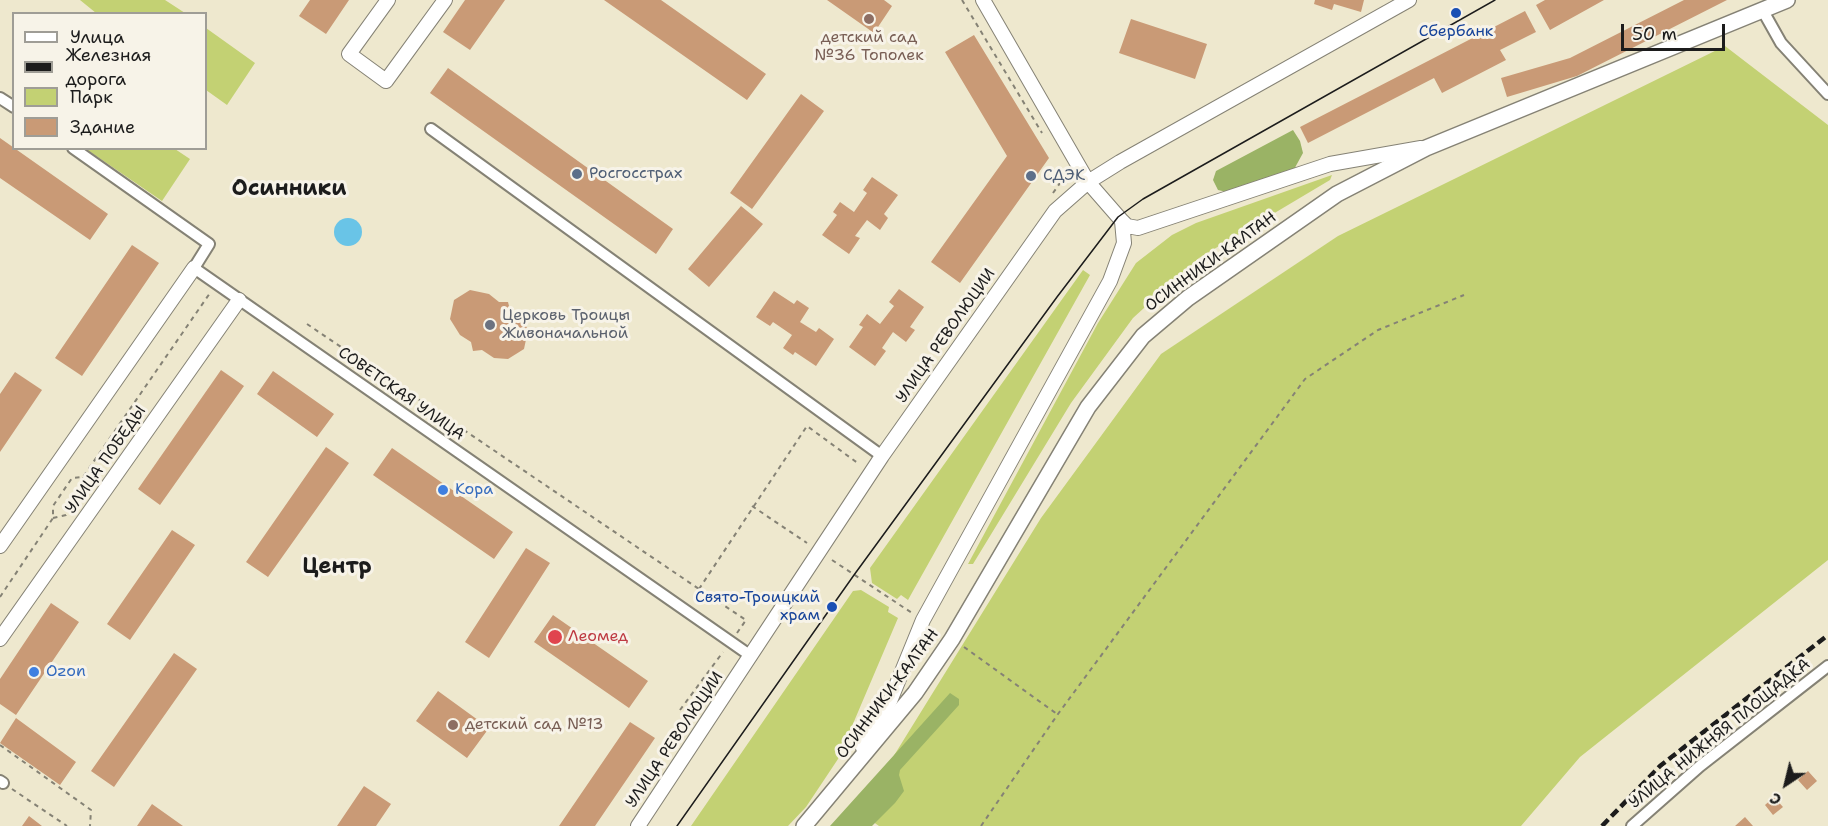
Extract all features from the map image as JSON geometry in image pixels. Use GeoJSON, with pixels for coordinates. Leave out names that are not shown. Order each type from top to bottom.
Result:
{"type":"FeatureCollection","features":[{"type":"Feature","properties":{"kind":"main road","name":"ОСИННИКИ-КАЛТАН"},"geometry":{"type":"LineString","coordinates":[[804,826],[915,693],[952,639],[1088,407],[1143,336],[1188,298],[1337,194],[1426,148],[1787,0]]}},
{"type":"Feature","properties":{"kind":"street"},"geometry":{"type":"LineString","coordinates":[[388,0],[349,54],[386,81],[445,0]]}},
{"type":"Feature","properties":{"kind":"street"},"geometry":{"type":"LineString","coordinates":[[983,0],[1088,182],[1127,226],[1138,228],[1330,164],[1426,148]]}},
{"type":"Feature","properties":{"kind":"street","name":"УЛИЦА РЕВОЛЮЦИИ"},"geometry":{"type":"LineString","coordinates":[[638,826],[820,552],[878,453],[1055,211],[1088,182],[1120,162],[1409,0]]}},
{"type":"Feature","properties":{"kind":"street"},"geometry":{"type":"LineString","coordinates":[[1763,11],[1781,43],[1828,94]]}},
{"type":"Feature","properties":{"kind":"street"},"geometry":{"type":"LineString","coordinates":[[430,129],[878,453]]}},
{"type":"Feature","properties":{"kind":"street"},"geometry":{"type":"LineString","coordinates":[[0,546],[209,244],[76,150]]}},
{"type":"Feature","properties":{"kind":"street"},"geometry":{"type":"LineString","coordinates":[[847,777],[890,701],[923,620],[1110,280],[1124,243],[1122,222]]}},
{"type":"Feature","properties":{"kind":"street","name":"СОВЕТСКАЯ УЛИЦА"},"geometry":{"type":"LineString","coordinates":[[194,268],[750,656]]}},
{"type":"Feature","properties":{"kind":"street","name":"УЛИЦА ПОБЕДЫ"},"geometry":{"type":"LineString","coordinates":[[0,639],[239,300]]}},
{"type":"Feature","properties":{"kind":"street","name":"УЛИЦА НИЖНЯЯ ПЛОЩАДКА"},"geometry":{"type":"LineString","coordinates":[[1632,826],[1700,766],[1828,666]]}},
{"type":"Feature","properties":{"kind":"path"},"geometry":{"type":"LineString","coordinates":[[962,0],[1043,134]]}},
{"type":"Feature","properties":{"kind":"path"},"geometry":{"type":"LineString","coordinates":[[1053,193],[1067,174],[1061,164]]}},
{"type":"Feature","properties":{"kind":"path"},"geometry":{"type":"LineString","coordinates":[[53,518],[66,515],[85,487],[83,477],[216,283]]}},
{"type":"Feature","properties":{"kind":"path"},"geometry":{"type":"LineString","coordinates":[[981,826],[1058,714],[1305,379],[1378,330],[1464,295]]}},
{"type":"Feature","properties":{"kind":"path"},"geometry":{"type":"LineString","coordinates":[[307,324],[746,620],[680,710]]}},
{"type":"Feature","properties":{"kind":"path"},"geometry":{"type":"LineString","coordinates":[[699,589],[807,426],[864,467],[878,453]]}},
{"type":"Feature","properties":{"kind":"path"},"geometry":{"type":"LineString","coordinates":[[0,597],[53,518],[53,506],[72,478],[83,477]]}},
{"type":"Feature","properties":{"kind":"path"},"geometry":{"type":"LineString","coordinates":[[752,506],[923,620]]}},
{"type":"Feature","properties":{"kind":"path"},"geometry":{"type":"LineString","coordinates":[[952,639],[1058,714]]}},
{"type":"Feature","properties":{"kind":"path"},"geometry":{"type":"LineString","coordinates":[[0,745],[91,810],[90,826]]}},
{"type":"Feature","properties":{"kind":"path"},"geometry":{"type":"LineString","coordinates":[[1,782],[67,826]]}},
{"type":"Feature","properties":{"kind":"green space"},"geometry":{"type":"Polygon","coordinates":[[[80,0],[165,0],[183,12],[95,12],[80,0]]]}},
{"type":"Feature","properties":{"kind":"green space"},"geometry":{"type":"Polygon","coordinates":[[[207,29],[255,63],[227,105],[207,91],[207,29]]]}},
{"type":"Feature","properties":{"kind":"green space"},"geometry":{"type":"Polygon","coordinates":[[[1725,46],[1828,125],[1828,560],[1580,757],[1521,826],[879,826],[859,812],[1041,518],[1161,354],[1338,236],[1725,46]]]}},
{"type":"Feature","properties":{"kind":"green space"},"geometry":{"type":"Polygon","coordinates":[[[1293,130],[1300,141],[1303,153],[1292,173],[1231,193],[1218,190],[1213,180],[1216,171],[1293,130]]]}},
{"type":"Feature","properties":{"kind":"green space"},"geometry":{"type":"Polygon","coordinates":[[[87,150],[176,150],[190,159],[162,201],[87,150]]]}},
{"type":"Feature","properties":{"kind":"green space"},"geometry":{"type":"Polygon","coordinates":[[[1332,175],[1330,180],[1199,258],[1133,318],[1071,403],[973,564],[968,564],[1098,323],[1136,263],[1172,235],[1196,223],[1332,175]]]}},
{"type":"Feature","properties":{"kind":"green space"},"geometry":{"type":"Polygon","coordinates":[[[1083,270],[1090,275],[908,600],[901,595],[897,599],[872,583],[870,568],[1083,270]]]}},
{"type":"Feature","properties":{"kind":"green space"},"geometry":{"type":"Polygon","coordinates":[[[861,590],[889,607],[888,612],[898,618],[838,759],[806,807],[788,826],[691,826],[853,591],[861,590]]]}},
{"type":"Feature","properties":{"kind":"green space"},"geometry":{"type":"Polygon","coordinates":[[[950,693],[959,699],[959,705],[900,770],[899,775],[904,791],[895,803],[872,826],[830,826],[950,693]]]}},
{"type":"Feature","properties":{"kind":"water"},"geometry":{"type":"Polygon","coordinates":[[[348,218],[358,222],[362,232],[358,242],[348,246],[338,242],[334,232],[338,222],[348,218]]]}},
{"type":"Feature","properties":{"kind":"building"},"geometry":{"type":"Polygon","coordinates":[[[310,0],[349,0],[326,34],[299,16],[310,0]]]}},
{"type":"Feature","properties":{"kind":"building"},"geometry":{"type":"Polygon","coordinates":[[[465,0],[505,0],[470,50],[443,32],[465,0]]]}},
{"type":"Feature","properties":{"kind":"building"},"geometry":{"type":"Polygon","coordinates":[[[604,0],[661,0],[766,74],[747,100],[604,0]]]}},
{"type":"Feature","properties":{"kind":"building","name":"детский сад №36 Тополек"},"geometry":{"type":"Polygon","coordinates":[[[827,0],[884,0],[892,6],[874,33],[827,0]]]}},
{"type":"Feature","properties":{"kind":"building"},"geometry":{"type":"Polygon","coordinates":[[[1315,0],[1364,0],[1361,12],[1334,4],[1332,10],[1314,4],[1315,0]]]}},
{"type":"Feature","properties":{"kind":"building"},"geometry":{"type":"Polygon","coordinates":[[[1545,0],[1604,0],[1550,30],[1536,5],[1545,0]]]}},
{"type":"Feature","properties":{"kind":"building"},"geometry":{"type":"Polygon","coordinates":[[[1684,0],[1727,0],[1577,76],[1507,97],[1501,78],[1570,58],[1684,0]]]}},
{"type":"Feature","properties":{"kind":"building"},"geometry":{"type":"Polygon","coordinates":[[[1525,11],[1536,32],[1500,50],[1506,60],[1442,93],[1434,78],[1308,143],[1300,127],[1525,11]]]}},
{"type":"Feature","properties":{"kind":"building"},"geometry":{"type":"Polygon","coordinates":[[[1131,19],[1207,44],[1195,79],[1119,53],[1131,19]]]}},
{"type":"Feature","properties":{"kind":"building"},"geometry":{"type":"Polygon","coordinates":[[[974,35],[1049,158],[960,283],[931,262],[1007,156],[945,52],[974,35]]]}},
{"type":"Feature","properties":{"kind":"building"},"geometry":{"type":"Polygon","coordinates":[[[448,68],[673,229],[656,254],[430,93],[448,68]]]}},
{"type":"Feature","properties":{"kind":"building"},"geometry":{"type":"Polygon","coordinates":[[[801,94],[824,111],[752,209],[730,193],[801,94]]]}},
{"type":"Feature","properties":{"kind":"building"},"geometry":{"type":"Polygon","coordinates":[[[0,138],[12,146],[12,150],[17,150],[108,214],[90,240],[0,178],[0,138]]]}},
{"type":"Feature","properties":{"kind":"building"},"geometry":{"type":"Polygon","coordinates":[[[872,177],[898,195],[884,214],[888,218],[880,230],[867,220],[855,236],[860,238],[849,254],[822,235],[837,215],[833,212],[840,202],[854,212],[867,193],[863,190],[872,177]]]}},
{"type":"Feature","properties":{"kind":"building"},"geometry":{"type":"Polygon","coordinates":[[[741,206],[763,224],[709,287],[688,269],[741,206]]]}},
{"type":"Feature","properties":{"kind":"building"},"geometry":{"type":"Polygon","coordinates":[[[132,245],[159,263],[82,376],[55,358],[132,245]]]}},
{"type":"Feature","properties":{"kind":"building"},"geometry":{"type":"Polygon","coordinates":[[[899,289],[924,307],[910,327],[915,330],[906,342],[893,332],[882,348],[886,351],[875,366],[849,347],[863,327],[859,325],[867,314],[880,324],[894,306],[889,302],[899,289]]]}},
{"type":"Feature","properties":{"kind":"building","name":"Церковь Троицы Живоначальной"},"geometry":{"type":"Polygon","coordinates":[[[470,290],[489,294],[499,302],[508,302],[510,310],[523,320],[528,330],[524,349],[508,359],[494,358],[482,350],[473,351],[471,342],[460,335],[450,319],[454,300],[470,290]]]}},
{"type":"Feature","properties":{"kind":"building"},"geometry":{"type":"Polygon","coordinates":[[[774,291],[794,304],[797,300],[809,308],[800,322],[816,332],[819,328],[834,339],[816,366],[795,352],[793,355],[783,348],[792,335],[773,322],[770,326],[756,317],[774,291]]]}},
{"type":"Feature","properties":{"kind":"building"},"geometry":{"type":"Polygon","coordinates":[[[221,370],[244,386],[160,505],[138,489],[221,370]]]}},
{"type":"Feature","properties":{"kind":"building"},"geometry":{"type":"Polygon","coordinates":[[[273,371],[334,414],[317,437],[257,394],[273,371]]]}},
{"type":"Feature","properties":{"kind":"building"},"geometry":{"type":"Polygon","coordinates":[[[15,372],[42,390],[0,452],[0,394],[15,372]]]}},
{"type":"Feature","properties":{"kind":"building"},"geometry":{"type":"Polygon","coordinates":[[[326,447],[349,463],[268,577],[246,562],[326,447]]]}},
{"type":"Feature","properties":{"kind":"building"},"geometry":{"type":"Polygon","coordinates":[[[392,448],[513,532],[494,559],[373,475],[392,448]]]}},
{"type":"Feature","properties":{"kind":"building"},"geometry":{"type":"Polygon","coordinates":[[[172,530],[195,545],[130,640],[107,624],[172,530]]]}},
{"type":"Feature","properties":{"kind":"building"},"geometry":{"type":"Polygon","coordinates":[[[526,548],[550,563],[489,658],[465,642],[526,548]]]}},
{"type":"Feature","properties":{"kind":"building"},"geometry":{"type":"Polygon","coordinates":[[[51,603],[79,622],[16,715],[0,704],[0,679],[51,603]]]}},
{"type":"Feature","properties":{"kind":"building"},"geometry":{"type":"Polygon","coordinates":[[[553,615],[648,681],[629,708],[534,642],[553,615]]]}},
{"type":"Feature","properties":{"kind":"building"},"geometry":{"type":"Polygon","coordinates":[[[174,653],[197,669],[114,787],[91,771],[174,653]]]}},
{"type":"Feature","properties":{"kind":"building","name":"детский сад №13"},"geometry":{"type":"Polygon","coordinates":[[[438,691],[489,728],[467,758],[416,721],[438,691]]]}},
{"type":"Feature","properties":{"kind":"building"},"geometry":{"type":"Polygon","coordinates":[[[16,718],[76,762],[60,785],[0,743],[16,718]]]}},
{"type":"Feature","properties":{"kind":"building"},"geometry":{"type":"Polygon","coordinates":[[[630,722],[655,738],[595,826],[559,826],[630,722]]]}},
{"type":"Feature","properties":{"kind":"building"},"geometry":{"type":"Polygon","coordinates":[[[1808,771],[1817,781],[1807,790],[1798,780],[1808,771]]]}},
{"type":"Feature","properties":{"kind":"building"},"geometry":{"type":"Polygon","coordinates":[[[364,786],[391,804],[376,826],[337,826],[364,786]]]}},
{"type":"Feature","properties":{"kind":"building"},"geometry":{"type":"Polygon","coordinates":[[[1774,797],[1783,807],[1773,815],[1765,805],[1774,797]]]}},
{"type":"Feature","properties":{"kind":"building"},"geometry":{"type":"Polygon","coordinates":[[[152,804],[183,826],[137,826],[152,804]]]}},
{"type":"Feature","properties":{"kind":"building"},"geometry":{"type":"Polygon","coordinates":[[[29,816],[42,826],[22,826],[29,816]]]}},
{"type":"Feature","properties":{"kind":"building"},"geometry":{"type":"Polygon","coordinates":[[[1745,817],[1753,826],[1735,826],[1745,817]]]}},
{"type":"Feature","properties":{"kind":"tram line"},"geometry":{"type":"LineString","coordinates":[[677,826],[854,575],[1118,217],[1143,199],[1495,0]]}},
{"type":"Feature","properties":{"kind":"railway"},"geometry":{"type":"LineString","coordinates":[[1602,826],[1660,766],[1828,635]]}},
{"type":"Feature","properties":{"kind":"place","name":"Сбербанк"},"geometry":{"type":"Point","coordinates":[1456,13]}},
{"type":"Feature","properties":{"kind":"place","name":"детский сад №36 Тополек"},"geometry":{"type":"Point","coordinates":[869,19]}},
{"type":"Feature","properties":{"kind":"place","name":"Росгосстрах"},"geometry":{"type":"Point","coordinates":[577,174]}},
{"type":"Feature","properties":{"kind":"place","name":"СДЭК"},"geometry":{"type":"Point","coordinates":[1031,176]}},
{"type":"Feature","properties":{"kind":"place","name":"Церковь Троицы Живоначальной"},"geometry":{"type":"Point","coordinates":[490,325]}},
{"type":"Feature","properties":{"kind":"place","name":"Кора"},"geometry":{"type":"Point","coordinates":[443,490]}},
{"type":"Feature","properties":{"kind":"place","name":"Свято-Троицкий храм"},"geometry":{"type":"Point","coordinates":[832,607]}},
{"type":"Feature","properties":{"kind":"place","name":"Леомед"},"geometry":{"type":"Point","coordinates":[555,637]}},
{"type":"Feature","properties":{"kind":"place","name":"Ozon"},"geometry":{"type":"Point","coordinates":[34,672]}},
{"type":"Feature","properties":{"kind":"place","name":"детский сад №13"},"geometry":{"type":"Point","coordinates":[453,725]}},
{"type":"Feature","properties":{"kind":"district","name":"Осинники"},"geometry":{"type":"Point","coordinates":[289,189]}},
{"type":"Feature","properties":{"kind":"district","name":"Центр"},"geometry":{"type":"Point","coordinates":[337,567]}}]}
